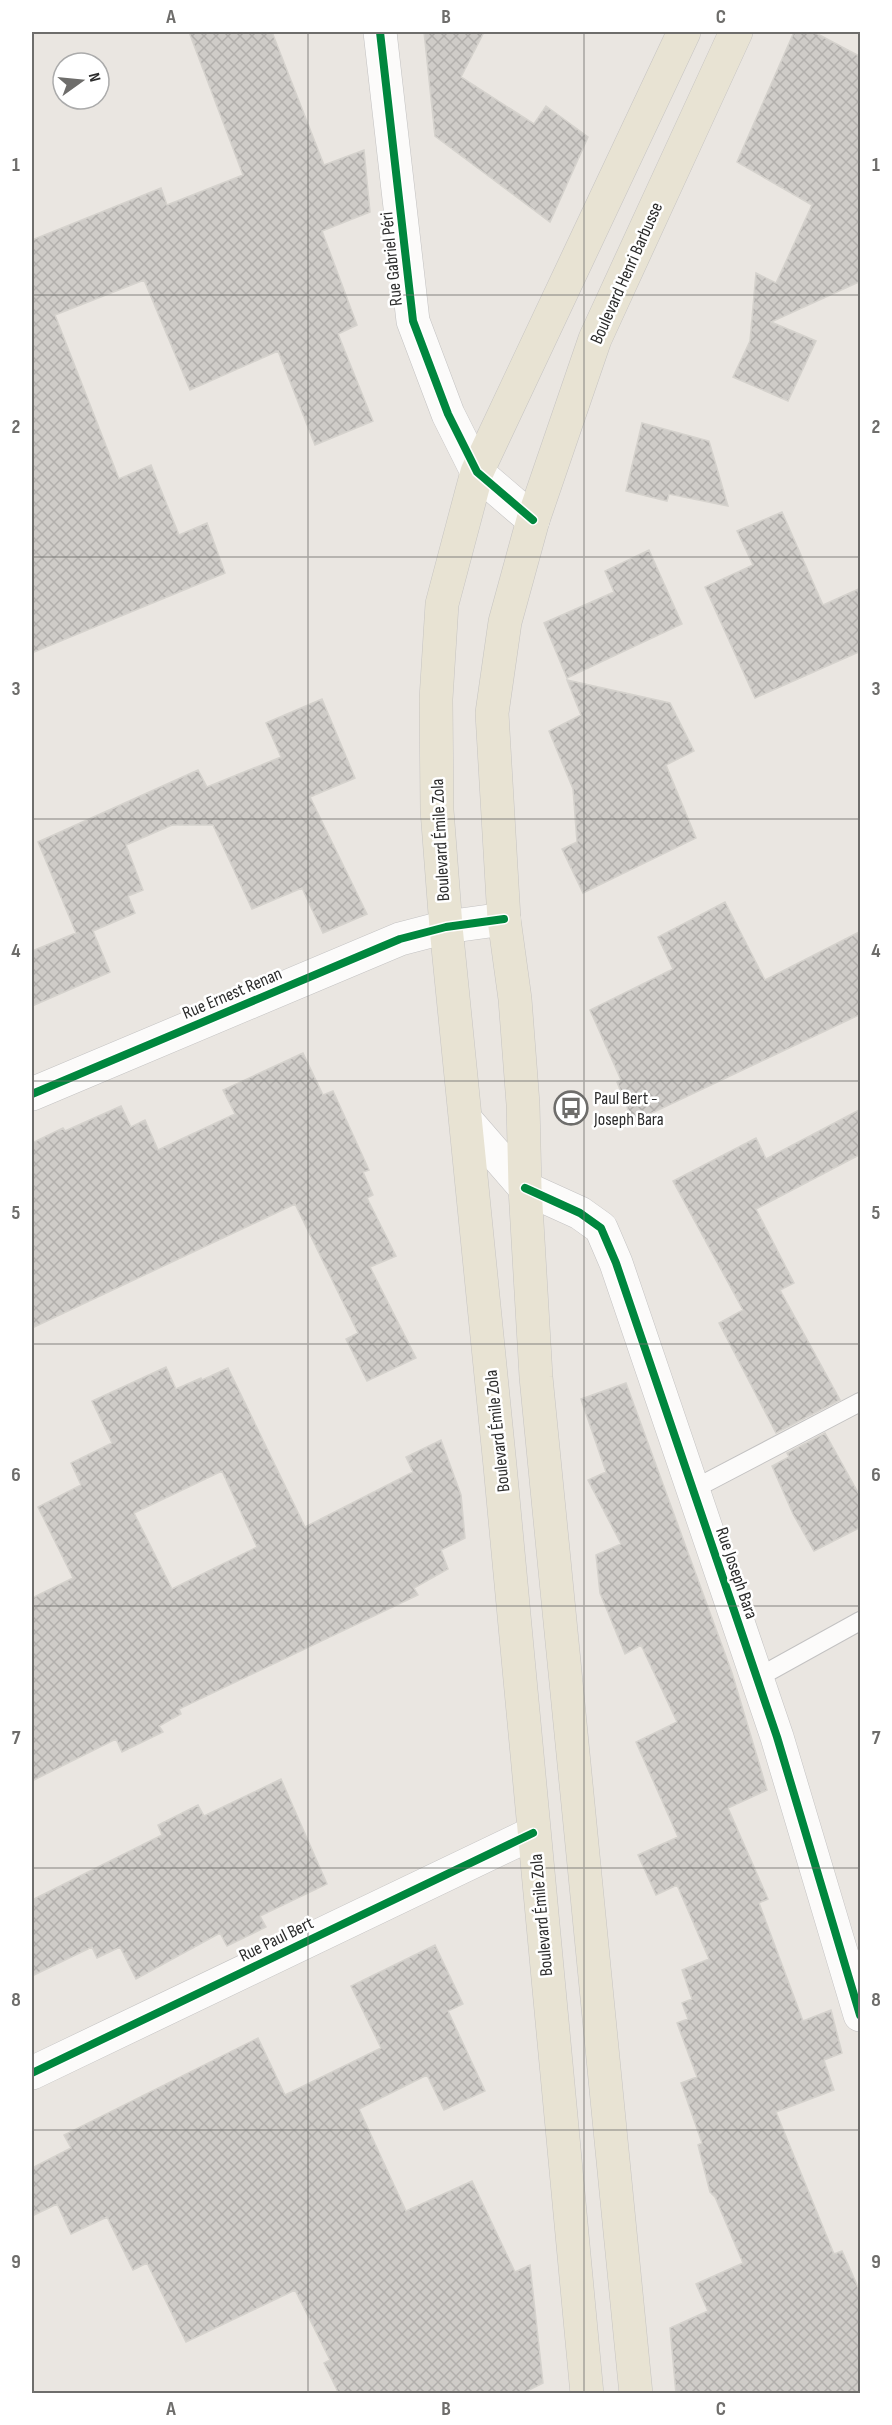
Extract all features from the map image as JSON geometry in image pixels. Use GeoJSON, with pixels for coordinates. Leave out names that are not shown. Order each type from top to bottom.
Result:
{"type":"FeatureCollection","features":[{"type":"Feature","properties":{"kind":"main road"},"geometry":{"type":"LineString","coordinates":[[477,472],[684,32]]}},
{"type":"Feature","properties":{"kind":"main road","name":"Boulevard Henri Barbusse"},"geometry":{"type":"LineString","coordinates":[[532,520],[596,339],[736,32]]}},
{"type":"Feature","properties":{"kind":"main road","name":"Boulevard Émile Zola"},"geometry":{"type":"LineString","coordinates":[[477,472],[442,604],[436,699],[437,810],[446,927],[500,1466],[587,2394]]}},
{"type":"Feature","properties":{"kind":"main road"},"geometry":{"type":"LineString","coordinates":[[532,520],[505,622],[492,713],[504,919],[515,999],[523,1104],[525,1188],[536,1377],[636,2394]]}},
{"type":"Feature","properties":{"kind":"street","name":"Rue Gabriel Péri"},"geometry":{"type":"LineString","coordinates":[[380,32],[413,321],[448,414],[477,472]]}},
{"type":"Feature","properties":{"kind":"street"},"geometry":{"type":"LineString","coordinates":[[477,472],[532,520]]}},
{"type":"Feature","properties":{"kind":"street","name":"Rue Ernest Renan"},"geometry":{"type":"LineString","coordinates":[[32,1094],[400,939],[446,927],[504,919]]}},
{"type":"Feature","properties":{"kind":"street"},"geometry":{"type":"LineString","coordinates":[[466,1120],[525,1188]]}},
{"type":"Feature","properties":{"kind":"street","name":"Rue Joseph Bara"},"geometry":{"type":"LineString","coordinates":[[525,1188],[580,1213],[601,1228],[616,1263],[777,1737],[858,1998]]}},
{"type":"Feature","properties":{"kind":"street","name":"Rue Paul Bert"},"geometry":{"type":"LineString","coordinates":[[32,2073],[533,1833]]}},
{"type":"Feature","properties":{"kind":"lane"},"geometry":{"type":"LineString","coordinates":[[692,1490],[861,1402]]}},
{"type":"Feature","properties":{"kind":"lane"},"geometry":{"type":"LineString","coordinates":[[757,1678],[861,1620]]}},
{"type":"Feature","properties":{"kind":"building"},"geometry":{"type":"Polygon","coordinates":[[[189,32],[272,32],[324,165],[364,150],[370,212],[322,231],[357,325],[338,334],[373,421],[315,445],[278,351],[190,390],[144,280],[55,315],[119,479],[151,465],[179,535],[207,523],[225,573],[32,653],[32,240],[161,188],[167,205],[243,175],[189,32]]]}},
{"type":"Feature","properties":{"kind":"building"},"geometry":{"type":"Polygon","coordinates":[[[424,32],[484,32],[461,77],[534,124],[546,106],[588,137],[550,222],[435,136],[424,32]]]}},
{"type":"Feature","properties":{"kind":"building"},"geometry":{"type":"Polygon","coordinates":[[[794,32],[814,32],[861,57],[861,281],[771,322],[816,341],[788,401],[733,377],[750,341],[756,273],[776,283],[812,205],[737,162],[794,32]]]}},
{"type":"Feature","properties":{"kind":"building"},"geometry":{"type":"Polygon","coordinates":[[[642,423],[709,441],[728,506],[669,494],[667,501],[626,491],[642,423]]]}},
{"type":"Feature","properties":{"kind":"building"},"geometry":{"type":"Polygon","coordinates":[[[782,512],[823,605],[861,588],[861,651],[755,698],[705,587],[753,565],[737,531],[782,512]]]}},
{"type":"Feature","properties":{"kind":"building"},"geometry":{"type":"Polygon","coordinates":[[[649,550],[682,624],[567,678],[544,623],[614,592],[605,571],[649,550]]]}},
{"type":"Feature","properties":{"kind":"building"},"geometry":{"type":"Polygon","coordinates":[[[567,680],[670,703],[694,751],[666,765],[696,838],[583,893],[562,849],[577,842],[573,789],[549,731],[581,715],[567,680]]]}},
{"type":"Feature","properties":{"kind":"building"},"geometry":{"type":"Polygon","coordinates":[[[322,699],[355,778],[310,797],[367,914],[323,933],[302,888],[252,909],[213,825],[172,825],[126,845],[143,890],[128,896],[135,913],[93,931],[110,972],[32,1006],[32,951],[76,933],[38,842],[198,770],[207,787],[281,757],[266,723],[322,699]]]}},
{"type":"Feature","properties":{"kind":"building"},"geometry":{"type":"Polygon","coordinates":[[[725,902],[765,980],[861,931],[861,1014],[633,1122],[617,1082],[621,1080],[590,1010],[673,969],[658,937],[725,902]]]}},
{"type":"Feature","properties":{"kind":"building"},"geometry":{"type":"Polygon","coordinates":[[[303,1053],[323,1095],[333,1091],[369,1170],[363,1172],[373,1195],[367,1198],[396,1256],[370,1267],[416,1358],[367,1381],[346,1339],[358,1333],[295,1204],[32,1328],[32,1143],[63,1128],[65,1131],[121,1106],[131,1127],[145,1120],[158,1150],[235,1114],[223,1090],[303,1053]]]}},
{"type":"Feature","properties":{"kind":"building"},"geometry":{"type":"Polygon","coordinates":[[[861,1109],[861,1154],[756,1209],[794,1283],[780,1290],[840,1400],[776,1433],[719,1323],[743,1310],[673,1181],[756,1138],[766,1159],[861,1109]]]}},
{"type":"Feature","properties":{"kind":"building"},"geometry":{"type":"Polygon","coordinates":[[[166,1367],[176,1389],[228,1368],[305,1527],[413,1472],[406,1457],[441,1440],[461,1495],[465,1538],[441,1550],[448,1569],[414,1588],[418,1595],[179,1709],[181,1714],[159,1726],[163,1732],[122,1752],[116,1739],[32,1781],[32,1598],[73,1578],[38,1507],[81,1485],[71,1463],[112,1443],[92,1401],[166,1367]],[[222,1471],[134,1513],[172,1589],[257,1547],[222,1471]]]}},
{"type":"Feature","properties":{"kind":"building"},"geometry":{"type":"Polygon","coordinates":[[[626,1383],[732,1673],[767,1790],[728,1808],[768,1899],[759,1903],[803,2021],[831,2010],[842,2053],[824,2060],[834,2090],[776,2112],[834,2254],[842,2251],[861,2294],[861,2394],[676,2394],[670,2328],[708,2311],[696,2284],[743,2263],[715,2197],[710,2192],[698,2145],[702,2143],[681,2083],[697,2077],[677,2023],[688,2019],[682,2003],[692,1999],[682,1970],[709,1959],[677,1885],[656,1895],[638,1855],[678,1837],[636,1742],[677,1722],[641,1645],[625,1654],[600,1593],[596,1555],[621,1544],[588,1480],[606,1472],[581,1399],[626,1383]]]}},
{"type":"Feature","properties":{"kind":"building"},"geometry":{"type":"Polygon","coordinates":[[[825,1433],[861,1498],[861,1527],[814,1551],[793,1514],[772,1466],[789,1457],[787,1453],[825,1433]]]}},
{"type":"Feature","properties":{"kind":"building"},"geometry":{"type":"Polygon","coordinates":[[[281,1779],[327,1884],[260,1916],[266,1927],[227,1946],[220,1933],[136,1979],[120,1947],[97,1958],[92,1947],[32,1976],[32,1900],[162,1835],[158,1825],[198,1805],[204,1816],[281,1779]]]}},
{"type":"Feature","properties":{"kind":"building"},"geometry":{"type":"Polygon","coordinates":[[[435,1945],[463,2004],[448,2011],[485,2091],[444,2110],[427,2075],[359,2109],[406,2211],[472,2181],[515,2272],[530,2265],[543,2383],[521,2394],[339,2394],[324,2363],[330,2360],[295,2290],[186,2342],[147,2263],[133,2270],[107,2217],[71,2234],[57,2204],[32,2216],[32,2168],[71,2148],[64,2135],[258,2038],[285,2095],[381,2048],[351,1986],[435,1945]]]}},
{"type":"Feature","properties":{"kind":"cycle path"},"geometry":{"type":"LineString","coordinates":[[380,32],[413,321],[448,414],[477,472],[533,520]]}},
{"type":"Feature","properties":{"kind":"cycle path"},"geometry":{"type":"LineString","coordinates":[[32,1094],[400,939],[446,927],[504,919]]}},
{"type":"Feature","properties":{"kind":"cycle path"},"geometry":{"type":"LineString","coordinates":[[525,1188],[580,1213],[601,1228],[616,1263],[777,1737],[860,2015]]}},
{"type":"Feature","properties":{"kind":"cycle path"},"geometry":{"type":"LineString","coordinates":[[32,2073],[533,1833]]}},
{"type":"Feature","properties":{"kind":"place","name":"Paul Bert - Joseph Bara"},"geometry":{"type":"Point","coordinates":[571,1108]}}]}
